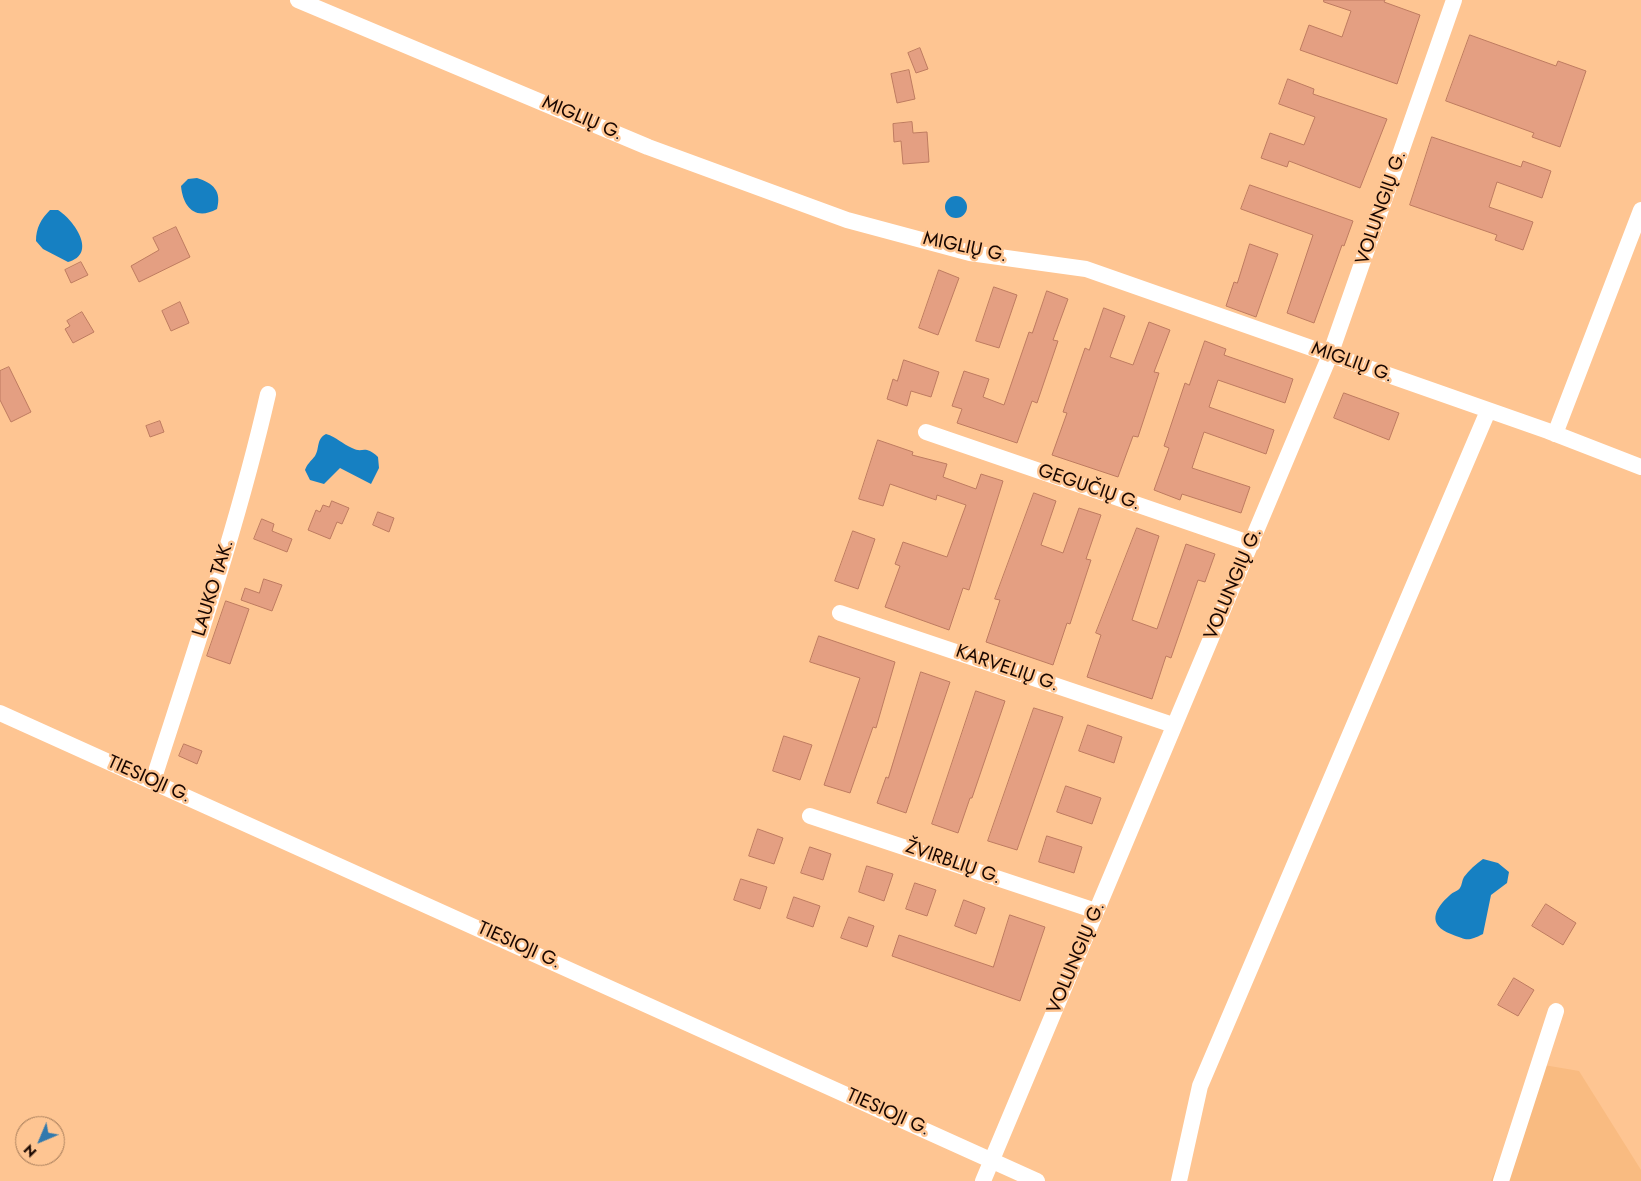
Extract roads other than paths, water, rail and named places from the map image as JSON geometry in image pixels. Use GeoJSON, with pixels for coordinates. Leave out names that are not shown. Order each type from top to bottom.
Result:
{"type":"FeatureCollection","features":[{"type":"Feature","properties":{"kind":"street","name":"MIGLIŲ G."},"geometry":{"type":"LineString","coordinates":[[298,0],[648,146],[847,220],[970,253],[1086,269],[1555,434],[1641,467]]}},
{"type":"Feature","properties":{"kind":"street","name":"VOLUNGIŲ G."},"geometry":{"type":"LineString","coordinates":[[983,1181],[1330,355],[1454,0]]}},
{"type":"Feature","properties":{"kind":"street"},"geometry":{"type":"LineString","coordinates":[[1555,434],[1641,210]]}},
{"type":"Feature","properties":{"kind":"street","name":"LAUKO TAK."},"geometry":{"type":"LineString","coordinates":[[153,781],[231,533],[254,454],[268,394]]}},
{"type":"Feature","properties":{"kind":"street"},"geometry":{"type":"LineString","coordinates":[[1178,1181],[1200,1086],[1488,412]]}},
{"type":"Feature","properties":{"kind":"street","name":"GEGUČIŲ G."},"geometry":{"type":"LineString","coordinates":[[926,432],[1252,544]]}},
{"type":"Feature","properties":{"kind":"street","name":"KARVELIŲ G."},"geometry":{"type":"LineString","coordinates":[[840,613],[1173,725]]}},
{"type":"Feature","properties":{"kind":"street","name":"TIESIOJI G."},"geometry":{"type":"LineString","coordinates":[[0,714],[153,781],[1037,1181]]}},
{"type":"Feature","properties":{"kind":"street","name":"ŽVIRBLIŲ G."},"geometry":{"type":"LineString","coordinates":[[810,816],[1096,911]]}},
{"type":"Feature","properties":{"kind":"street"},"geometry":{"type":"LineString","coordinates":[[1501,1181],[1556,1010]]}},
{"type":"Feature","properties":{"kind":"water"},"geometry":{"type":"Polygon","coordinates":[[[197,178],[208,182],[215,189],[218,197],[217,209],[196,213],[187,206],[181,186],[188,179],[197,178]]]}},
{"type":"Feature","properties":{"kind":"water"},"geometry":{"type":"Polygon","coordinates":[[[956,196],[964,199],[967,207],[964,215],[956,218],[948,215],[945,207],[948,199],[956,196]]]}},
{"type":"Feature","properties":{"kind":"water"},"geometry":{"type":"Polygon","coordinates":[[[50,210],[58,210],[71,221],[76,229],[82,245],[81,252],[77,258],[68,262],[43,249],[36,241],[40,224],[50,210]]]}},
{"type":"Feature","properties":{"kind":"water"},"geometry":{"type":"Polygon","coordinates":[[[326,434],[356,450],[367,450],[378,457],[379,468],[371,484],[340,468],[324,484],[310,480],[305,470],[315,456],[319,441],[326,434]]]}},
{"type":"Feature","properties":{"kind":"water"},"geometry":{"type":"Polygon","coordinates":[[[1483,859],[1498,863],[1509,872],[1507,883],[1491,895],[1483,934],[1474,938],[1464,939],[1438,926],[1436,921],[1437,911],[1444,900],[1461,887],[1466,874],[1483,859]]]}}]}
